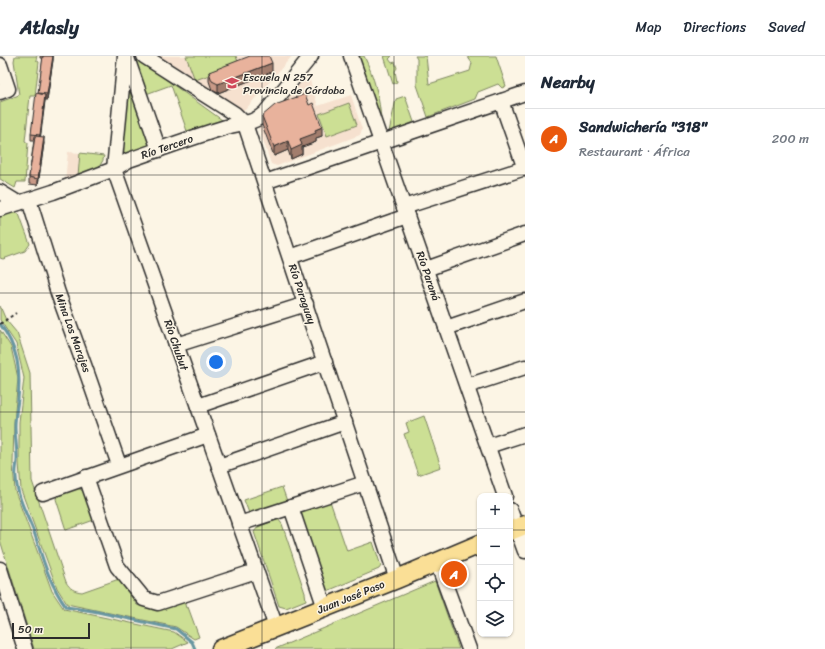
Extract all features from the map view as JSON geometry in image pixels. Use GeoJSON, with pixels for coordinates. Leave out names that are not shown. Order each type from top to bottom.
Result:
{"type":"FeatureCollection","features":[{"type":"Feature","properties":{"kind":"main road","name":"Juan José Paso"},"geometry":{"type":"LineString","coordinates":[[220,649],[276,628],[477,545]]}},
{"type":"Feature","properties":{"kind":"street"},"geometry":{"type":"LineString","coordinates":[[126,56],[159,150]]}},
{"type":"Feature","properties":{"kind":"street","name":"Río Chubut"},"geometry":{"type":"LineString","coordinates":[[126,56],[114,169],[276,628]]}},
{"type":"Feature","properties":{"kind":"street","name":"Río Paraguay"},"geometry":{"type":"LineString","coordinates":[[144,56],[235,114],[245,124],[397,579]]}},
{"type":"Feature","properties":{"kind":"street","name":"Río Tercero"},"geometry":{"type":"LineString","coordinates":[[0,209],[114,169],[129,160],[227,127],[258,120],[312,56]]}},
{"type":"Feature","properties":{"kind":"street","name":"Río Paraná"},"geometry":{"type":"LineString","coordinates":[[351,56],[504,493]]}},
{"type":"Feature","properties":{"kind":"street"},"geometry":{"type":"LineString","coordinates":[[0,65],[8,89],[0,92]]}},
{"type":"Feature","properties":{"kind":"street"},"geometry":{"type":"LineString","coordinates":[[265,182],[525,93]]}},
{"type":"Feature","properties":{"kind":"street"},"geometry":{"type":"LineString","coordinates":[[290,257],[524,164],[501,101]]}},
{"type":"Feature","properties":{"kind":"street"},"geometry":{"type":"LineString","coordinates":[[0,192],[23,201]]}},
{"type":"Feature","properties":{"kind":"street","name":"Mina Los Marajes"},"geometry":{"type":"LineString","coordinates":[[23,201],[58,293],[119,466]]}},
{"type":"Feature","properties":{"kind":"street"},"geometry":{"type":"LineString","coordinates":[[426,269],[525,234]]}},
{"type":"Feature","properties":{"kind":"street"},"geometry":{"type":"LineString","coordinates":[[446,328],[525,301]]}},
{"type":"Feature","properties":{"kind":"street"},"geometry":{"type":"LineString","coordinates":[[176,345],[306,304]]}},
{"type":"Feature","properties":{"kind":"street"},"geometry":{"type":"LineString","coordinates":[[198,406],[325,362]]}},
{"type":"Feature","properties":{"kind":"street"},"geometry":{"type":"LineString","coordinates":[[467,386],[525,367]]}},
{"type":"Feature","properties":{"kind":"street"},"geometry":{"type":"LineString","coordinates":[[219,466],[345,422]]}},
{"type":"Feature","properties":{"kind":"street"},"geometry":{"type":"LineString","coordinates":[[488,446],[525,434]]}},
{"type":"Feature","properties":{"kind":"street"},"geometry":{"type":"LineString","coordinates":[[43,493],[208,435]]}},
{"type":"Feature","properties":{"kind":"street"},"geometry":{"type":"LineString","coordinates":[[86,477],[117,566],[144,599],[158,604],[256,571]]}},
{"type":"Feature","properties":{"kind":"street"},"geometry":{"type":"LineString","coordinates":[[239,524],[365,482]]}},
{"type":"Feature","properties":{"kind":"street"},"geometry":{"type":"LineString","coordinates":[[291,507],[325,608]]}},
{"type":"Feature","properties":{"kind":"street"},"geometry":{"type":"LineString","coordinates":[[513,518],[525,551]]}},
{"type":"Feature","properties":{"kind":"street"},"geometry":{"type":"LineString","coordinates":[[436,562],[469,649]]}},
{"type":"Feature","properties":{"kind":"street"},"geometry":{"type":"LineString","coordinates":[[0,569],[25,649]]}},
{"type":"Feature","properties":{"kind":"path"},"geometry":{"type":"LineString","coordinates":[[0,324],[16,313]]}},
{"type":"Feature","properties":{"kind":"shaded area","name":"Escuela N 257 Provincia de Córdoba"},"geometry":{"type":"Polygon","coordinates":[[[158,56],[292,56],[245,110],[237,112],[158,56]]]}},
{"type":"Feature","properties":{"kind":"shaded area"},"geometry":{"type":"Polygon","coordinates":[[[305,65],[318,106],[351,95],[362,129],[360,135],[277,166],[271,164],[258,125],[305,65]]]}},
{"type":"Feature","properties":{"kind":"shaded area"},"geometry":{"type":"Polygon","coordinates":[[[68,152],[80,153],[78,176],[65,181],[68,152]]]}},
{"type":"Feature","properties":{"kind":"green space"},"geometry":{"type":"Polygon","coordinates":[[[15,56],[37,56],[36,60],[39,62],[35,96],[30,96],[25,141],[28,143],[25,182],[17,182],[15,188],[0,179],[0,102],[19,95],[14,61],[15,56]]]}},
{"type":"Feature","properties":{"kind":"green space"},"geometry":{"type":"Polygon","coordinates":[[[186,56],[236,56],[239,65],[195,80],[186,56]]]}},
{"type":"Feature","properties":{"kind":"green space"},"geometry":{"type":"Polygon","coordinates":[[[356,56],[364,56],[371,72],[378,96],[381,121],[356,56]]]}},
{"type":"Feature","properties":{"kind":"green space"},"geometry":{"type":"Polygon","coordinates":[[[384,56],[392,56],[389,59],[392,63],[395,62],[397,68],[395,71],[397,82],[393,84],[384,56]]]}},
{"type":"Feature","properties":{"kind":"green space"},"geometry":{"type":"Polygon","coordinates":[[[415,56],[426,56],[429,84],[470,71],[472,63],[467,56],[496,56],[506,86],[502,88],[498,84],[478,92],[475,99],[428,117],[417,85],[417,59],[415,56]]]}},
{"type":"Feature","properties":{"kind":"green space"},"geometry":{"type":"Polygon","coordinates":[[[139,60],[222,120],[222,122],[188,134],[171,85],[146,94],[134,61],[139,60]]]}},
{"type":"Feature","properties":{"kind":"green space"},"geometry":{"type":"Polygon","coordinates":[[[130,79],[153,146],[123,156],[121,154],[130,79]]]}},
{"type":"Feature","properties":{"kind":"green space"},"geometry":{"type":"Polygon","coordinates":[[[405,96],[414,122],[389,132],[396,99],[405,96]]]}},
{"type":"Feature","properties":{"kind":"green space"},"geometry":{"type":"Polygon","coordinates":[[[349,103],[357,125],[327,136],[319,114],[349,103]]]}},
{"type":"Feature","properties":{"kind":"green space"},"geometry":{"type":"Polygon","coordinates":[[[80,153],[104,156],[103,161],[98,167],[78,176],[80,153]]]}},
{"type":"Feature","properties":{"kind":"green space"},"geometry":{"type":"Polygon","coordinates":[[[15,212],[19,214],[30,244],[25,251],[3,259],[0,258],[0,215],[15,212]]]}},
{"type":"Feature","properties":{"kind":"green space"},"geometry":{"type":"Polygon","coordinates":[[[0,306],[6,320],[17,333],[30,373],[32,481],[66,582],[72,589],[82,592],[119,579],[137,605],[159,610],[184,601],[186,608],[188,607],[199,637],[194,639],[176,627],[67,604],[57,588],[21,490],[19,463],[19,422],[24,378],[16,344],[0,320],[0,306]]]}},
{"type":"Feature","properties":{"kind":"green space"},"geometry":{"type":"Polygon","coordinates":[[[0,330],[11,347],[18,378],[14,422],[13,464],[15,491],[52,591],[64,609],[174,632],[188,642],[172,649],[34,649],[0,540],[0,330]]]}},
{"type":"Feature","properties":{"kind":"green space"},"geometry":{"type":"Polygon","coordinates":[[[424,416],[441,467],[418,475],[404,434],[409,432],[406,423],[424,416]]]}},
{"type":"Feature","properties":{"kind":"green space"},"geometry":{"type":"Polygon","coordinates":[[[76,487],[83,491],[94,520],[66,530],[56,499],[58,493],[76,487]]]}},
{"type":"Feature","properties":{"kind":"green space"},"geometry":{"type":"Polygon","coordinates":[[[282,487],[288,504],[254,516],[249,513],[244,500],[282,487]]]}},
{"type":"Feature","properties":{"kind":"green space"},"geometry":{"type":"Polygon","coordinates":[[[330,501],[347,551],[373,542],[381,566],[379,569],[318,595],[292,514],[330,501]]]}},
{"type":"Feature","properties":{"kind":"green space"},"geometry":{"type":"Polygon","coordinates":[[[278,519],[282,524],[306,600],[286,608],[279,606],[254,532],[258,527],[278,519]]]}},
{"type":"Feature","properties":{"kind":"green space"},"geometry":{"type":"Polygon","coordinates":[[[435,581],[459,649],[275,649],[435,581]]]}},
{"type":"Feature","properties":{"kind":"building"},"geometry":{"type":"Polygon","coordinates":[[[43,56],[53,56],[47,94],[38,93],[43,56]]]}},
{"type":"Feature","properties":{"kind":"building"},"geometry":{"type":"Polygon","coordinates":[[[250,56],[269,56],[272,63],[218,84],[212,81],[209,72],[250,56]]]}},
{"type":"Feature","properties":{"kind":"building"},"geometry":{"type":"Polygon","coordinates":[[[36,93],[45,95],[40,135],[31,134],[36,93]]]}},
{"type":"Feature","properties":{"kind":"building"},"geometry":{"type":"Polygon","coordinates":[[[305,94],[309,105],[313,103],[322,127],[315,130],[316,133],[300,139],[302,145],[291,150],[288,141],[274,147],[262,116],[275,105],[305,94]]]}},
{"type":"Feature","properties":{"kind":"building"},"geometry":{"type":"Polygon","coordinates":[[[35,136],[44,137],[38,179],[29,177],[35,136]]]}},
{"type":"Feature","properties":{"kind":"waterway"},"geometry":{"type":"LineString","coordinates":[[0,324],[11,342],[17,360],[19,378],[15,419],[17,459],[16,475],[18,492],[48,572],[60,599],[66,607],[93,611],[176,629],[192,642],[195,649]]}},
{"type":"Feature","properties":{"kind":"place","name":"Escuela N 257 Provincia de Córdoba"},"geometry":{"type":"Point","coordinates":[232,83]}},
{"type":"Feature","properties":{"kind":"place","name":"Sandwichería \"318\""},"geometry":{"type":"Point","coordinates":[454,574]}}]}
